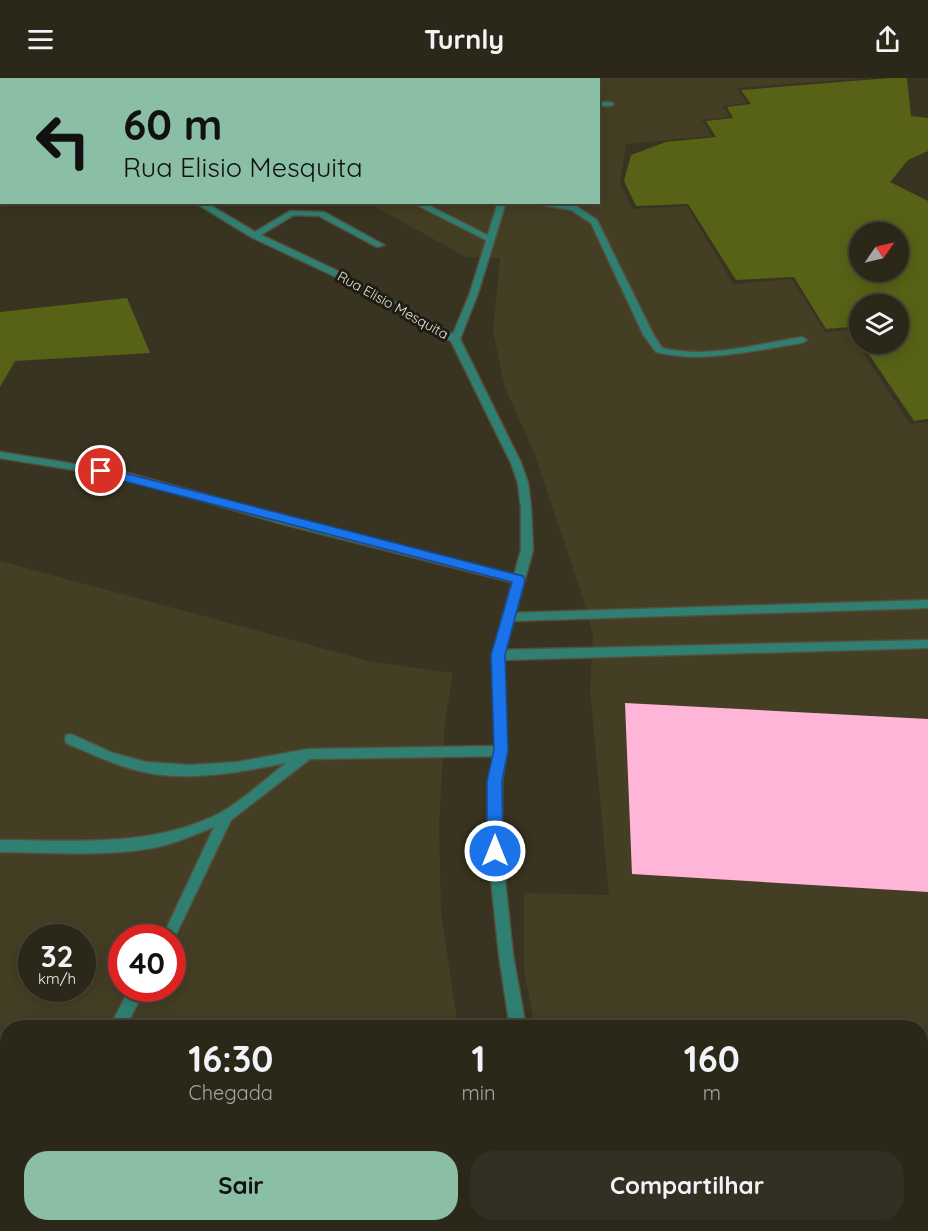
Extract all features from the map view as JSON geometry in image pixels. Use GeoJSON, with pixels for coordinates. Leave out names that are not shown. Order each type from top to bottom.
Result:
{"type":"FeatureCollection","features":[{"type":"Feature","properties":{"kind":"street"},"geometry":{"type":"LineString","coordinates":[[600,104],[610,104]]}},
{"type":"Feature","properties":{"kind":"street","name":"Rua Elisio Mesquita"},"geometry":{"type":"LineString","coordinates":[[201,204],[254,235],[337,274],[455,339],[516,463],[523,483],[527,550],[498,655],[501,750],[495,781],[495,851],[506,955],[517,1020]]}},
{"type":"Feature","properties":{"kind":"street"},"geometry":{"type":"LineString","coordinates":[[420,204],[490,239]]}},
{"type":"Feature","properties":{"kind":"street"},"geometry":{"type":"LineString","coordinates":[[455,339],[474,293],[502,204]]}},
{"type":"Feature","properties":{"kind":"street"},"geometry":{"type":"LineString","coordinates":[[544,204],[573,208],[594,222],[648,334],[659,350],[676,354],[705,352],[802,340]]}},
{"type":"Feature","properties":{"kind":"street"},"geometry":{"type":"LineString","coordinates":[[254,235],[293,213],[321,213],[380,245]]}},
{"type":"Feature","properties":{"kind":"street"},"geometry":{"type":"LineString","coordinates":[[0,455],[124,475],[279,519],[519,580]]}},
{"type":"Feature","properties":{"kind":"street"},"geometry":{"type":"LineString","coordinates":[[510,617],[928,604]]}},
{"type":"Feature","properties":{"kind":"street"},"geometry":{"type":"LineString","coordinates":[[498,655],[928,644]]}},
{"type":"Feature","properties":{"kind":"street"},"geometry":{"type":"LineString","coordinates":[[71,739],[110,757],[146,766],[190,770],[237,767],[309,754],[501,750]]}},
{"type":"Feature","properties":{"kind":"street"},"geometry":{"type":"LineString","coordinates":[[0,846],[114,846],[153,842],[188,832],[226,816],[309,754]]}},
{"type":"Feature","properties":{"kind":"street"},"geometry":{"type":"LineString","coordinates":[[176,924],[226,816]]}},
{"type":"Feature","properties":{"kind":"street"},"geometry":{"type":"LineString","coordinates":[[121,1020],[131,1002]]}},
{"type":"Feature","properties":{"kind":"shaded area"},"geometry":{"type":"Polygon","coordinates":[[[600,78],[869,78],[737,88],[747,103],[723,106],[730,117],[702,120],[712,136],[626,144],[620,183],[632,209],[687,206],[733,284],[792,279],[825,332],[848,330],[849,354],[864,354],[910,424],[928,422],[928,1020],[534,1020],[524,970],[524,893],[609,895],[590,690],[593,636],[584,601],[534,452],[505,388],[493,332],[500,258],[466,257],[370,204],[600,204],[600,78]]]}},
{"type":"Feature","properties":{"kind":"shaded area"},"geometry":{"type":"Polygon","coordinates":[[[0,561],[373,662],[453,673],[445,722],[439,824],[441,913],[457,1020],[0,1020],[0,561]]]}},
{"type":"Feature","properties":{"kind":"green space"},"geometry":{"type":"Polygon","coordinates":[[[907,78],[911,116],[928,118],[928,151],[908,160],[890,182],[928,201],[928,419],[914,421],[869,354],[909,354],[909,294],[849,294],[849,327],[826,329],[794,277],[736,280],[688,204],[636,206],[624,181],[631,155],[666,142],[716,137],[706,121],[733,118],[727,107],[751,104],[741,90],[907,78]]]}},
{"type":"Feature","properties":{"kind":"green space"},"geometry":{"type":"Polygon","coordinates":[[[127,298],[150,353],[15,361],[0,387],[0,312],[127,298]]]}},
{"type":"Feature","properties":{"kind":"building"},"geometry":{"type":"Polygon","coordinates":[[[625,703],[928,719],[928,892],[632,874],[625,703]]]}},
{"type":"Feature","properties":{"kind":"route"},"geometry":{"type":"LineString","coordinates":[[101,471],[167,486],[279,519],[519,580],[498,655],[501,750],[495,781],[495,851]]}}]}
